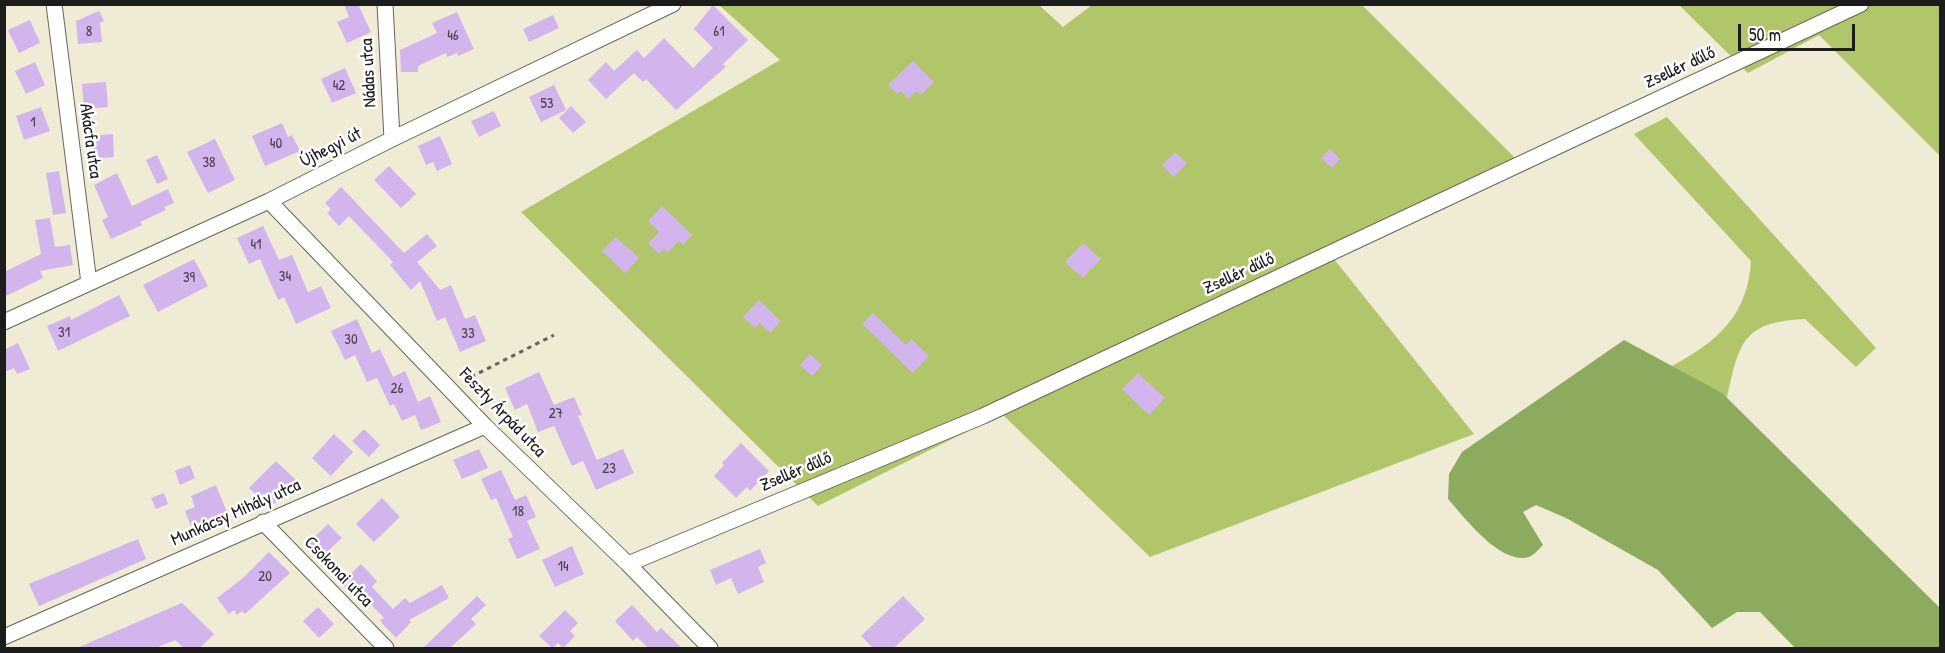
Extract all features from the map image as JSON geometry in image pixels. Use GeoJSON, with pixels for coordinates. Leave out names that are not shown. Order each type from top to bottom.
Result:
{"type":"FeatureCollection","features":[{"type":"Feature","properties":{"kind":"street","name":"Akácfa utca"},"geometry":{"type":"LineString","coordinates":[[54,4],[89,283]]}},
{"type":"Feature","properties":{"kind":"street","name":"Nádas utca"},"geometry":{"type":"LineString","coordinates":[[385,4],[392,139]]}},
{"type":"Feature","properties":{"kind":"street","name":"Újhegyi út"},"geometry":{"type":"LineString","coordinates":[[4,322],[269,201],[392,139],[673,4]]}},
{"type":"Feature","properties":{"kind":"street","name":"Zsellér dűlő"},"geometry":{"type":"LineString","coordinates":[[628,564],[983,416],[1861,4]]}},
{"type":"Feature","properties":{"kind":"street","name":"Feszty Árpád utca"},"geometry":{"type":"LineString","coordinates":[[269,201],[485,426],[628,564],[710,648]]}},
{"type":"Feature","properties":{"kind":"street","name":"Munkácsy Mihály utca"},"geometry":{"type":"LineString","coordinates":[[4,637],[485,426]]}},
{"type":"Feature","properties":{"kind":"street","name":"Csokonai utca"},"geometry":{"type":"LineString","coordinates":[[263,522],[386,648]]}},
{"type":"Feature","properties":{"kind":"path"},"geometry":{"type":"LineString","coordinates":[[450,388],[554,334]]}},
{"type":"Feature","properties":{"kind":"green space"},"geometry":{"type":"Polygon","coordinates":[[[719,5],[1039,5],[1063,27],[1092,5],[1362,5],[1518,161],[1330,254],[1474,434],[1150,557],[1002,414],[818,506],[521,212],[780,60],[719,5]]]}},
{"type":"Feature","properties":{"kind":"green space"},"geometry":{"type":"Polygon","coordinates":[[[1679,5],[1940,5],[1940,156],[1819,35],[1748,73],[1679,5]]]}},
{"type":"Feature","properties":{"kind":"green space"},"geometry":{"type":"Polygon","coordinates":[[[1667,117],[1876,348],[1856,367],[1805,319],[1768,325],[1747,339],[1736,362],[1727,398],[1672,366],[1703,347],[1727,325],[1737,312],[1749,280],[1751,261],[1634,134],[1667,117]]]}},
{"type":"Feature","properties":{"kind":"green space"},"geometry":{"type":"Polygon","coordinates":[[[1624,340],[1722,393],[1940,608],[1940,648],[1795,648],[1760,612],[1737,612],[1712,628],[1658,570],[1566,518],[1536,505],[1523,512],[1543,545],[1529,557],[1518,558],[1506,554],[1473,528],[1448,499],[1449,474],[1462,452],[1624,340]]]}},
{"type":"Feature","properties":{"kind":"building"},"geometry":{"type":"Polygon","coordinates":[[[344,4],[358,4],[371,32],[347,43],[337,22],[349,17],[344,4]]]}},
{"type":"Feature","properties":{"kind":"building"},"geometry":{"type":"Polygon","coordinates":[[[713,5],[748,40],[723,64],[726,67],[676,110],[646,79],[643,82],[634,73],[606,99],[588,80],[606,62],[614,71],[637,50],[644,58],[664,38],[693,68],[713,48],[694,29],[713,5]]]}},
{"type":"Feature","properties":{"kind":"building"},"geometry":{"type":"Polygon","coordinates":[[[99,11],[104,21],[100,23],[102,42],[78,44],[76,21],[99,11]]]}},
{"type":"Feature","properties":{"kind":"building"},"geometry":{"type":"Polygon","coordinates":[[[457,12],[474,49],[458,56],[457,53],[447,57],[446,53],[418,66],[418,72],[401,72],[400,50],[437,33],[432,23],[457,12]]]}},
{"type":"Feature","properties":{"kind":"building"},"geometry":{"type":"Polygon","coordinates":[[[553,15],[559,28],[529,42],[523,29],[553,15]]]}},
{"type":"Feature","properties":{"kind":"building"},"geometry":{"type":"Polygon","coordinates":[[[30,20],[40,43],[19,53],[8,30],[30,20]]]}},
{"type":"Feature","properties":{"kind":"building"},"geometry":{"type":"Polygon","coordinates":[[[913,61],[934,82],[921,95],[917,91],[908,99],[901,91],[897,94],[888,85],[913,61]]]}},
{"type":"Feature","properties":{"kind":"building"},"geometry":{"type":"Polygon","coordinates":[[[35,62],[45,85],[26,94],[15,71],[35,62]]]}},
{"type":"Feature","properties":{"kind":"building"},"geometry":{"type":"Polygon","coordinates":[[[345,68],[356,93],[332,103],[321,79],[345,68]]]}},
{"type":"Feature","properties":{"kind":"building"},"geometry":{"type":"Polygon","coordinates":[[[106,82],[108,107],[84,109],[82,84],[106,82]]]}},
{"type":"Feature","properties":{"kind":"building"},"geometry":{"type":"Polygon","coordinates":[[[554,85],[566,110],[541,122],[529,97],[554,85]]]}},
{"type":"Feature","properties":{"kind":"building"},"geometry":{"type":"Polygon","coordinates":[[[571,106],[586,122],[573,133],[559,118],[571,106]]]}},
{"type":"Feature","properties":{"kind":"building"},"geometry":{"type":"Polygon","coordinates":[[[41,107],[50,131],[24,140],[16,116],[41,107]]]}},
{"type":"Feature","properties":{"kind":"building"},"geometry":{"type":"Polygon","coordinates":[[[494,111],[501,126],[479,137],[471,121],[494,111]]]}},
{"type":"Feature","properties":{"kind":"building"},"geometry":{"type":"Polygon","coordinates":[[[282,123],[288,137],[292,135],[300,151],[265,166],[252,136],[282,123]]]}},
{"type":"Feature","properties":{"kind":"building"},"geometry":{"type":"Polygon","coordinates":[[[113,134],[114,157],[90,159],[88,136],[113,134]]]}},
{"type":"Feature","properties":{"kind":"building"},"geometry":{"type":"Polygon","coordinates":[[[440,136],[452,164],[437,171],[433,162],[426,165],[418,146],[440,136]]]}},
{"type":"Feature","properties":{"kind":"building"},"geometry":{"type":"Polygon","coordinates":[[[215,139],[235,180],[208,193],[187,152],[215,139]]]}},
{"type":"Feature","properties":{"kind":"building"},"geometry":{"type":"Polygon","coordinates":[[[1330,149],[1340,159],[1332,168],[1321,158],[1330,149]]]}},
{"type":"Feature","properties":{"kind":"building"},"geometry":{"type":"Polygon","coordinates":[[[1175,152],[1187,163],[1174,177],[1162,165],[1175,152]]]}},
{"type":"Feature","properties":{"kind":"building"},"geometry":{"type":"Polygon","coordinates":[[[157,155],[168,179],[157,184],[146,160],[157,155]]]}},
{"type":"Feature","properties":{"kind":"building"},"geometry":{"type":"Polygon","coordinates":[[[389,166],[416,194],[401,208],[374,180],[389,166]]]}},
{"type":"Feature","properties":{"kind":"building"},"geometry":{"type":"Polygon","coordinates":[[[59,171],[66,213],[53,215],[46,173],[59,171]]]}},
{"type":"Feature","properties":{"kind":"building"},"geometry":{"type":"Polygon","coordinates":[[[117,173],[132,206],[168,189],[174,203],[164,207],[166,210],[140,222],[142,225],[111,239],[102,220],[108,217],[94,185],[117,173]]]}},
{"type":"Feature","properties":{"kind":"building"},"geometry":{"type":"Polygon","coordinates":[[[341,187],[404,253],[427,234],[437,246],[417,262],[440,290],[451,285],[465,319],[475,315],[486,341],[460,352],[445,317],[437,321],[420,281],[411,290],[390,265],[393,262],[349,216],[339,226],[327,213],[331,209],[325,203],[341,187]]]}},
{"type":"Feature","properties":{"kind":"building"},"geometry":{"type":"Polygon","coordinates":[[[662,206],[692,235],[683,245],[679,241],[667,253],[664,249],[659,254],[648,243],[659,232],[648,221],[662,206]]]}},
{"type":"Feature","properties":{"kind":"building"},"geometry":{"type":"Polygon","coordinates":[[[50,218],[55,247],[70,245],[73,265],[40,271],[43,278],[4,297],[4,272],[41,254],[35,220],[50,218]]]}},
{"type":"Feature","properties":{"kind":"building"},"geometry":{"type":"Polygon","coordinates":[[[263,226],[279,260],[292,255],[308,292],[321,286],[331,308],[296,324],[284,297],[278,300],[260,259],[249,264],[237,238],[263,226]]]}},
{"type":"Feature","properties":{"kind":"building"},"geometry":{"type":"Polygon","coordinates":[[[616,237],[639,258],[625,273],[602,251],[616,237]]]}},
{"type":"Feature","properties":{"kind":"building"},"geometry":{"type":"Polygon","coordinates":[[[1083,243],[1101,259],[1083,278],[1065,262],[1083,243]]]}},
{"type":"Feature","properties":{"kind":"building"},"geometry":{"type":"Polygon","coordinates":[[[194,259],[208,286],[158,312],[143,285],[194,259]]]}},
{"type":"Feature","properties":{"kind":"building"},"geometry":{"type":"Polygon","coordinates":[[[119,295],[130,316],[58,351],[47,326],[70,316],[71,320],[119,295]]]}},
{"type":"Feature","properties":{"kind":"building"},"geometry":{"type":"Polygon","coordinates":[[[759,300],[781,321],[770,333],[759,323],[755,328],[743,317],[759,300]]]}},
{"type":"Feature","properties":{"kind":"building"},"geometry":{"type":"Polygon","coordinates":[[[873,313],[906,345],[911,339],[929,356],[913,373],[862,324],[873,313]]]}},
{"type":"Feature","properties":{"kind":"building"},"geometry":{"type":"Polygon","coordinates":[[[357,319],[372,353],[380,349],[393,377],[405,371],[418,402],[430,396],[441,422],[421,430],[415,415],[402,421],[394,404],[390,406],[377,378],[367,382],[355,355],[345,360],[331,331],[357,319]]]}},
{"type":"Feature","properties":{"kind":"building"},"geometry":{"type":"Polygon","coordinates":[[[18,343],[30,369],[17,374],[14,368],[4,372],[4,350],[18,343]]]}},
{"type":"Feature","properties":{"kind":"building"},"geometry":{"type":"Polygon","coordinates":[[[810,354],[822,365],[812,376],[800,365],[810,354]]]}},
{"type":"Feature","properties":{"kind":"building"},"geometry":{"type":"Polygon","coordinates":[[[539,372],[554,405],[574,397],[582,415],[578,416],[597,460],[623,449],[634,473],[596,490],[583,461],[572,466],[554,426],[538,432],[527,404],[515,410],[505,388],[539,372]]]}},
{"type":"Feature","properties":{"kind":"building"},"geometry":{"type":"Polygon","coordinates":[[[1138,373],[1165,398],[1149,415],[1122,389],[1138,373]]]}},
{"type":"Feature","properties":{"kind":"building"},"geometry":{"type":"Polygon","coordinates":[[[364,429],[380,445],[369,457],[352,441],[364,429]]]}},
{"type":"Feature","properties":{"kind":"building"},"geometry":{"type":"Polygon","coordinates":[[[334,434],[353,452],[331,476],[312,458],[334,434]]]}},
{"type":"Feature","properties":{"kind":"building"},"geometry":{"type":"Polygon","coordinates":[[[741,443],[769,471],[750,491],[747,487],[736,498],[714,476],[724,465],[722,463],[741,443]]]}},
{"type":"Feature","properties":{"kind":"building"},"geometry":{"type":"Polygon","coordinates":[[[479,449],[488,468],[462,479],[453,460],[479,449]]]}},
{"type":"Feature","properties":{"kind":"building"},"geometry":{"type":"Polygon","coordinates":[[[276,461],[299,483],[270,507],[249,488],[276,461]]]}},
{"type":"Feature","properties":{"kind":"building"},"geometry":{"type":"Polygon","coordinates":[[[190,465],[195,478],[180,485],[175,471],[190,465]]]}},
{"type":"Feature","properties":{"kind":"building"},"geometry":{"type":"Polygon","coordinates":[[[501,470],[515,500],[526,495],[536,517],[527,521],[540,549],[517,559],[508,539],[513,537],[496,498],[491,500],[481,479],[501,470]]]}},
{"type":"Feature","properties":{"kind":"building"},"geometry":{"type":"Polygon","coordinates":[[[216,485],[230,520],[195,536],[185,511],[195,507],[191,496],[216,485]]]}},
{"type":"Feature","properties":{"kind":"building"},"geometry":{"type":"Polygon","coordinates":[[[164,493],[168,504],[156,509],[151,498],[164,493]]]}},
{"type":"Feature","properties":{"kind":"building"},"geometry":{"type":"Polygon","coordinates":[[[382,498],[400,517],[374,542],[356,524],[382,498]]]}},
{"type":"Feature","properties":{"kind":"building"},"geometry":{"type":"Polygon","coordinates":[[[328,524],[342,538],[320,558],[307,544],[328,524]]]}},
{"type":"Feature","properties":{"kind":"building"},"geometry":{"type":"Polygon","coordinates":[[[138,539],[146,559],[39,606],[29,584],[138,539]]]}},
{"type":"Feature","properties":{"kind":"building"},"geometry":{"type":"Polygon","coordinates":[[[572,546],[584,574],[555,587],[542,560],[572,546]]]}},
{"type":"Feature","properties":{"kind":"building"},"geometry":{"type":"Polygon","coordinates":[[[760,549],[766,563],[758,567],[764,582],[738,594],[731,578],[716,585],[710,570],[760,549]]]}},
{"type":"Feature","properties":{"kind":"building"},"geometry":{"type":"Polygon","coordinates":[[[269,552],[290,573],[245,614],[242,611],[237,615],[234,610],[229,614],[217,598],[243,578],[269,552]]]}},
{"type":"Feature","properties":{"kind":"building"},"geometry":{"type":"Polygon","coordinates":[[[361,564],[377,581],[372,587],[393,609],[405,598],[410,603],[442,585],[449,598],[409,620],[411,622],[396,638],[380,621],[384,618],[362,595],[358,600],[341,583],[361,564]]]}},
{"type":"Feature","properties":{"kind":"building"},"geometry":{"type":"Polygon","coordinates":[[[477,596],[486,605],[471,619],[476,624],[450,648],[423,648],[477,596]]]}},
{"type":"Feature","properties":{"kind":"building"},"geometry":{"type":"Polygon","coordinates":[[[903,596],[925,619],[894,648],[873,648],[861,636],[903,596]]]}},
{"type":"Feature","properties":{"kind":"building"},"geometry":{"type":"Polygon","coordinates":[[[182,603],[214,634],[200,648],[184,648],[175,640],[156,648],[77,648],[182,603]]]}},
{"type":"Feature","properties":{"kind":"building"},"geometry":{"type":"Polygon","coordinates":[[[632,605],[657,632],[661,628],[682,648],[648,648],[637,637],[633,641],[615,621],[632,605]]]}},
{"type":"Feature","properties":{"kind":"building"},"geometry":{"type":"Polygon","coordinates":[[[318,607],[334,624],[319,638],[303,621],[318,607]]]}},
{"type":"Feature","properties":{"kind":"building"},"geometry":{"type":"Polygon","coordinates":[[[565,610],[578,623],[570,631],[575,636],[563,648],[558,643],[552,648],[539,636],[565,610]]]}}]}
